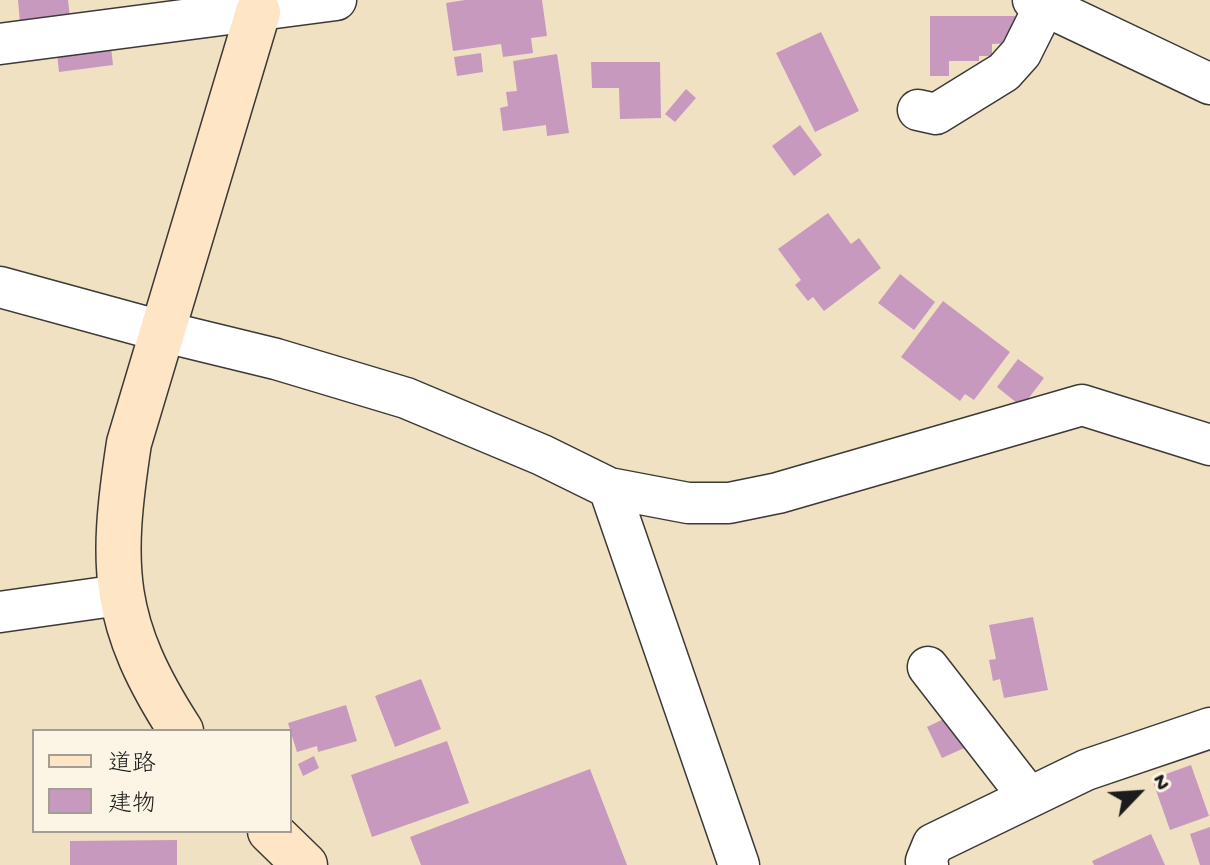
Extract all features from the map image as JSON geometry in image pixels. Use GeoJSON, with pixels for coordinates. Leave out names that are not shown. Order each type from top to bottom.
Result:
{"type":"FeatureCollection","features":[{"type":"Feature","properties":{"kind":"street"},"geometry":{"type":"LineString","coordinates":[[0,44],[260,6],[336,0]]}},
{"type":"Feature","properties":{"kind":"street"},"geometry":{"type":"LineString","coordinates":[[918,110],[936,114],[1004,72],[1021,53],[1039,3],[1210,84]]}},
{"type":"Feature","properties":{"kind":"street"},"geometry":{"type":"LineString","coordinates":[[180,729],[155,691],[128,629],[120,595],[117,551],[120,503],[127,458],[161,331],[260,6]]}},
{"type":"Feature","properties":{"kind":"street"},"geometry":{"type":"LineString","coordinates":[[0,287],[276,359],[406,398],[542,455],[609,488],[688,503],[729,503],[778,493],[1082,405],[1210,445]]}},
{"type":"Feature","properties":{"kind":"street"},"geometry":{"type":"LineString","coordinates":[[609,488],[739,865]]}},
{"type":"Feature","properties":{"kind":"street"},"geometry":{"type":"LineString","coordinates":[[0,612],[120,595]]}},
{"type":"Feature","properties":{"kind":"street"},"geometry":{"type":"LineString","coordinates":[[928,667],[1028,796]]}},
{"type":"Feature","properties":{"kind":"street"},"geometry":{"type":"LineString","coordinates":[[928,865],[926,861],[933,844],[1028,796],[1086,770],[1210,728]]}},
{"type":"Feature","properties":{"kind":"street"},"geometry":{"type":"LineString","coordinates":[[272,833],[305,865]]}},
{"type":"Feature","properties":{"kind":"building"},"geometry":{"type":"Polygon","coordinates":[[[18,0],[68,0],[70,18],[20,23],[18,0]]]}},
{"type":"Feature","properties":{"kind":"building"},"geometry":{"type":"Polygon","coordinates":[[[465,0],[542,0],[547,36],[531,38],[533,53],[503,57],[501,44],[453,51],[446,3],[465,0]]]}},
{"type":"Feature","properties":{"kind":"building"},"geometry":{"type":"Polygon","coordinates":[[[930,16],[1015,16],[1015,43],[992,44],[992,56],[979,56],[979,61],[949,61],[949,76],[930,76],[930,16]]]}},
{"type":"Feature","properties":{"kind":"building"},"geometry":{"type":"Polygon","coordinates":[[[821,32],[859,111],[815,132],[776,53],[821,32]]]}},
{"type":"Feature","properties":{"kind":"building"},"geometry":{"type":"Polygon","coordinates":[[[111,47],[113,65],[59,72],[57,53],[111,47]]]}},
{"type":"Feature","properties":{"kind":"building"},"geometry":{"type":"Polygon","coordinates":[[[481,53],[483,72],[457,76],[454,57],[481,53]]]}},
{"type":"Feature","properties":{"kind":"building"},"geometry":{"type":"Polygon","coordinates":[[[557,54],[569,133],[547,136],[546,125],[503,131],[500,108],[508,106],[506,92],[517,91],[513,61],[557,54]]]}},
{"type":"Feature","properties":{"kind":"building"},"geometry":{"type":"Polygon","coordinates":[[[591,62],[660,62],[661,118],[620,119],[619,88],[592,88],[591,62]]]}},
{"type":"Feature","properties":{"kind":"building"},"geometry":{"type":"Polygon","coordinates":[[[686,89],[696,98],[675,122],[665,114],[686,89]]]}},
{"type":"Feature","properties":{"kind":"building"},"geometry":{"type":"Polygon","coordinates":[[[800,125],[822,155],[794,176],[772,146],[800,125]]]}},
{"type":"Feature","properties":{"kind":"building"},"geometry":{"type":"Polygon","coordinates":[[[828,213],[851,244],[859,238],[881,268],[824,311],[813,297],[808,301],[795,285],[801,280],[778,249],[828,213]]]}},
{"type":"Feature","properties":{"kind":"building"},"geometry":{"type":"Polygon","coordinates":[[[900,274],[935,302],[914,330],[878,303],[900,274]]]}},
{"type":"Feature","properties":{"kind":"building"},"geometry":{"type":"Polygon","coordinates":[[[943,301],[1010,352],[974,400],[965,394],[960,401],[901,357],[943,301]]]}},
{"type":"Feature","properties":{"kind":"building"},"geometry":{"type":"Polygon","coordinates":[[[1018,359],[1044,378],[1022,407],[997,387],[1018,359]]]}},
{"type":"Feature","properties":{"kind":"building"},"geometry":{"type":"Polygon","coordinates":[[[1033,617],[1048,690],[1004,698],[1000,679],[993,681],[989,660],[996,659],[989,625],[1033,617]]]}},
{"type":"Feature","properties":{"kind":"building"},"geometry":{"type":"Polygon","coordinates":[[[421,679],[441,729],[395,747],[375,696],[421,679]]]}},
{"type":"Feature","properties":{"kind":"building"},"geometry":{"type":"Polygon","coordinates":[[[346,705],[357,741],[318,752],[317,746],[297,752],[288,723],[346,705]]]}},
{"type":"Feature","properties":{"kind":"building"},"geometry":{"type":"Polygon","coordinates":[[[956,713],[971,745],[942,758],[927,727],[956,713]]]}},
{"type":"Feature","properties":{"kind":"building"},"geometry":{"type":"Polygon","coordinates":[[[447,741],[469,803],[372,837],[351,775],[447,741]]]}},
{"type":"Feature","properties":{"kind":"building"},"geometry":{"type":"Polygon","coordinates":[[[314,756],[319,768],[303,776],[298,764],[314,756]]]}},
{"type":"Feature","properties":{"kind":"building"},"geometry":{"type":"Polygon","coordinates":[[[1191,765],[1209,816],[1170,830],[1152,779],[1191,765]]]}},
{"type":"Feature","properties":{"kind":"building"},"geometry":{"type":"Polygon","coordinates":[[[590,769],[627,865],[421,865],[410,837],[590,769]]]}},
{"type":"Feature","properties":{"kind":"building"},"geometry":{"type":"Polygon","coordinates":[[[1210,827],[1210,865],[1200,865],[1190,834],[1210,827]]]}},
{"type":"Feature","properties":{"kind":"building"},"geometry":{"type":"Polygon","coordinates":[[[1151,834],[1165,865],[1094,865],[1092,861],[1151,834]]]}},
{"type":"Feature","properties":{"kind":"building"},"geometry":{"type":"Polygon","coordinates":[[[177,840],[177,865],[70,865],[70,841],[177,840]]]}}]}
